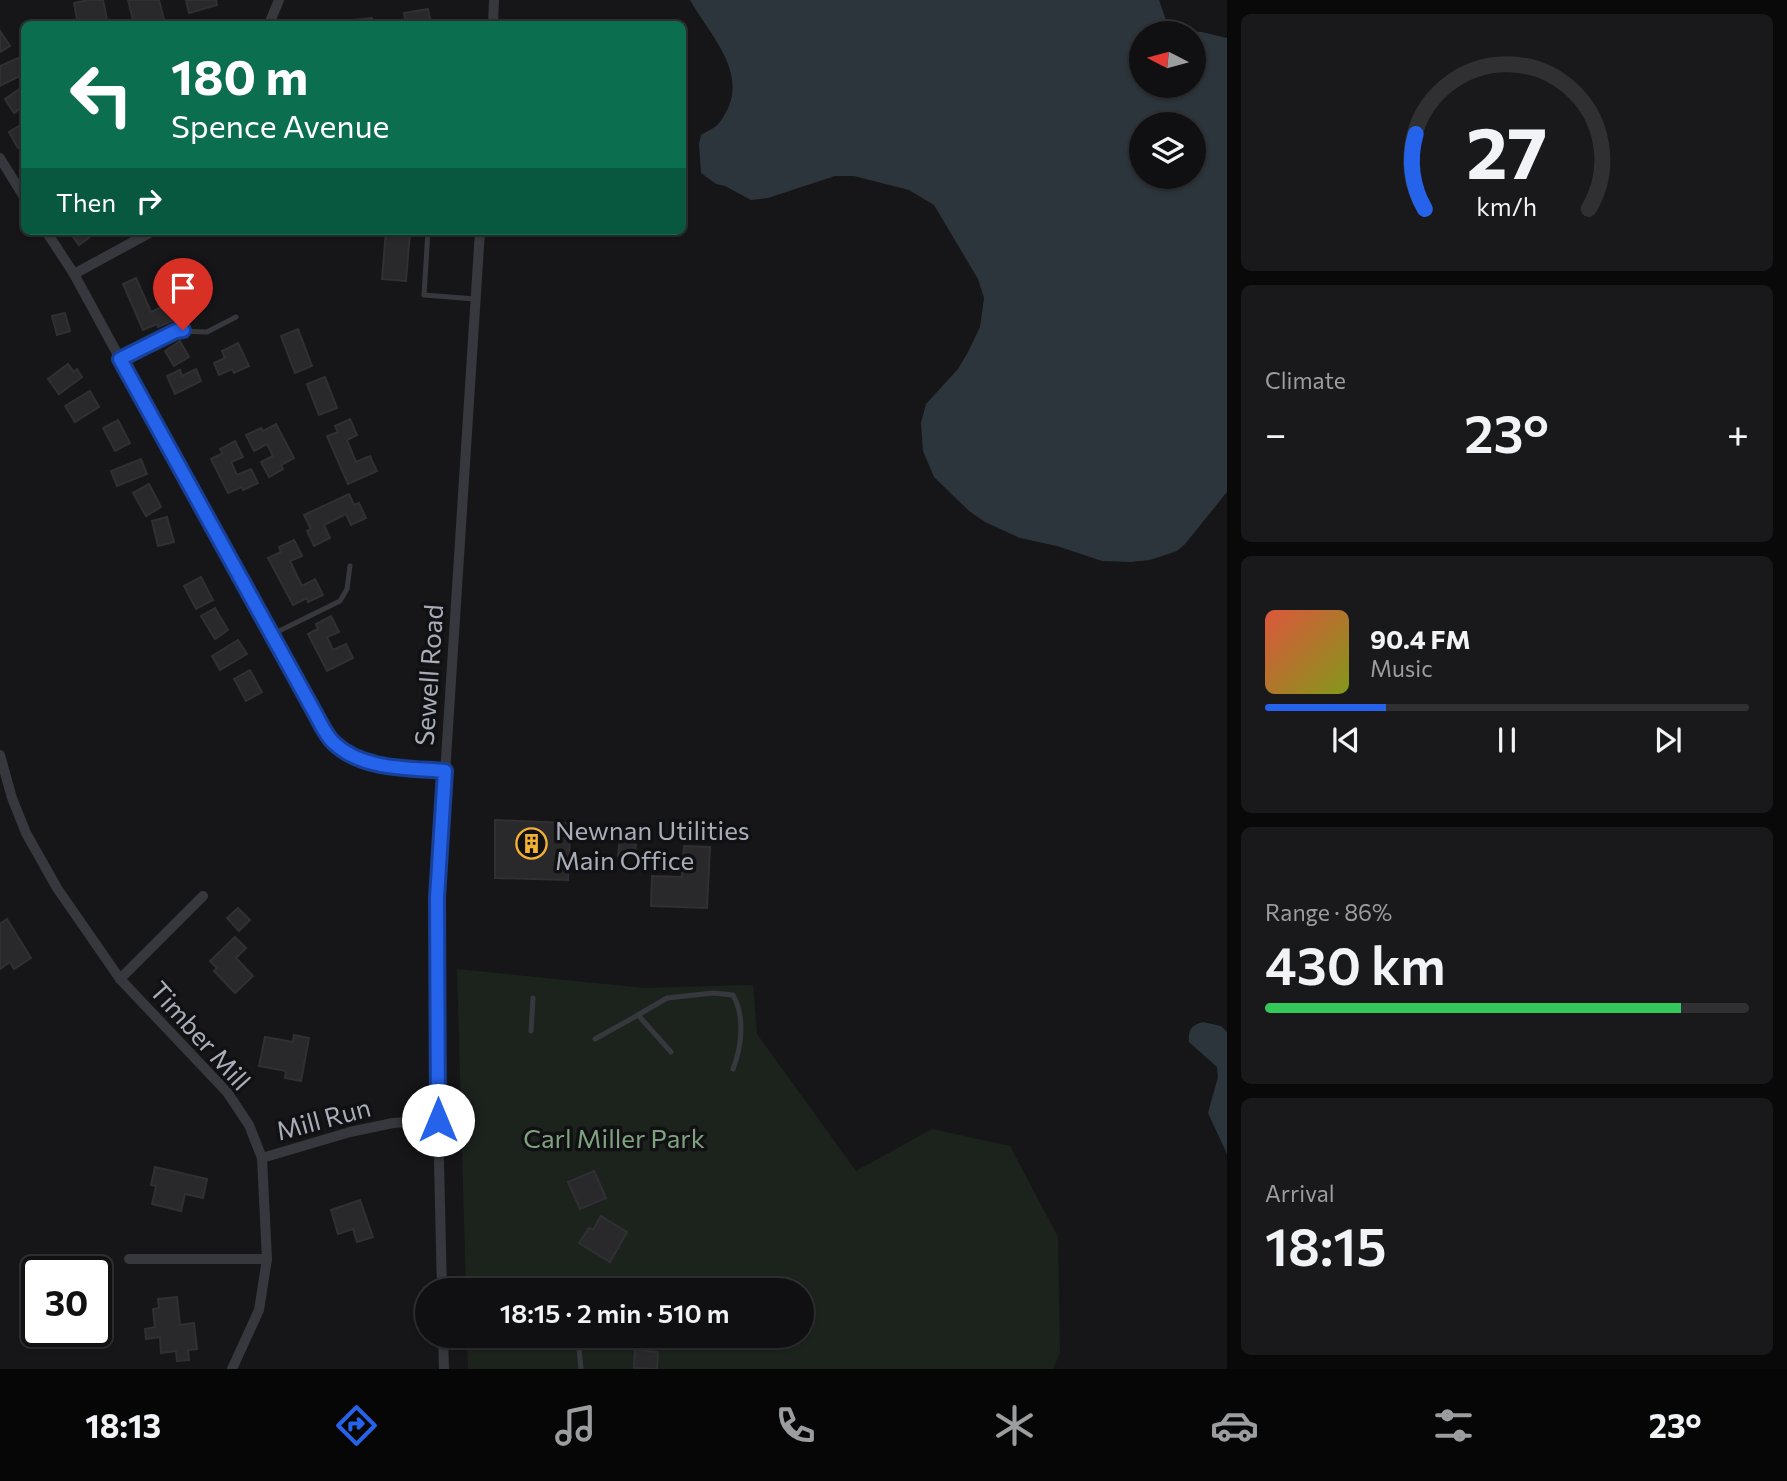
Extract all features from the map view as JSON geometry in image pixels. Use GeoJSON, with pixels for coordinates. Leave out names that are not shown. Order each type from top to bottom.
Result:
{"type":"FeatureCollection","features":[{"type":"Feature","properties":{"kind":"street"},"geometry":{"type":"LineString","coordinates":[[493,21],[494,0]]}},
{"type":"Feature","properties":{"kind":"street"},"geometry":{"type":"LineString","coordinates":[[270,21],[277,1]]}},
{"type":"Feature","properties":{"kind":"street"},"geometry":{"type":"LineString","coordinates":[[0,158],[21,192]]}},
{"type":"Feature","properties":{"kind":"street"},"geometry":{"type":"LineString","coordinates":[[49,235],[74,274],[333,743],[362,761],[445,771]]}},
{"type":"Feature","properties":{"kind":"street"},"geometry":{"type":"LineString","coordinates":[[74,274],[146,235]]}},
{"type":"Feature","properties":{"kind":"street","name":"Sewell Road"},"geometry":{"type":"LineString","coordinates":[[442,1278],[437,898],[480,235]]}},
{"type":"Feature","properties":{"kind":"street","name":"Timber Mill"},"geometry":{"type":"LineString","coordinates":[[0,755],[12,798],[26,833],[57,888],[120,979],[227,1092],[249,1125],[262,1158],[267,1259],[259,1310],[232,1369]]}},
{"type":"Feature","properties":{"kind":"street"},"geometry":{"type":"LineString","coordinates":[[120,979],[203,896]]}},
{"type":"Feature","properties":{"kind":"street","name":"Mill Run"},"geometry":{"type":"LineString","coordinates":[[262,1158],[350,1132],[393,1123],[438,1120]]}},
{"type":"Feature","properties":{"kind":"street"},"geometry":{"type":"LineString","coordinates":[[128,1259],[267,1259]]}},
{"type":"Feature","properties":{"kind":"street"},"geometry":{"type":"LineString","coordinates":[[443,1348],[444,1369]]}},
{"type":"Feature","properties":{"kind":"lane"},"geometry":{"type":"LineString","coordinates":[[428,235],[425,295],[475,299]]}},
{"type":"Feature","properties":{"kind":"lane"},"geometry":{"type":"LineString","coordinates":[[120,359],[176,331],[206,332],[236,317]]}},
{"type":"Feature","properties":{"kind":"lane"},"geometry":{"type":"LineString","coordinates":[[271,635],[340,601],[347,589],[350,566]]}},
{"type":"Feature","properties":{"kind":"lane"},"geometry":{"type":"LineString","coordinates":[[595,1040],[667,998],[713,993],[733,995],[740,1009],[739,1055],[733,1069]]}},
{"type":"Feature","properties":{"kind":"lane"},"geometry":{"type":"LineString","coordinates":[[531,1031],[533,998]]}},
{"type":"Feature","properties":{"kind":"lane"},"geometry":{"type":"LineString","coordinates":[[638,1015],[671,1052]]}},
{"type":"Feature","properties":{"kind":"lane"},"geometry":{"type":"LineString","coordinates":[[579,1348],[581,1369]]}},
{"type":"Feature","properties":{"kind":"green space","name":"Carl Miller Park"},"geometry":{"type":"Polygon","coordinates":[[[457,969],[645,988],[753,985],[757,1034],[856,1171],[932,1129],[1010,1146],[1058,1237],[1060,1353],[1053,1369],[468,1369],[467,1348],[814,1348],[814,1278],[466,1278],[457,969]]]}},
{"type":"Feature","properties":{"kind":"shaded area"},"geometry":{"type":"Polygon","coordinates":[[[690,0],[1159,0],[1166,21],[1129,21],[1129,98],[1206,98],[1206,33],[1227,38],[1227,492],[1185,544],[1177,551],[1150,560],[1102,561],[1057,546],[1020,538],[985,522],[969,511],[934,477],[923,451],[921,423],[926,404],[958,369],[980,327],[984,298],[978,279],[934,205],[909,190],[854,176],[835,176],[768,198],[751,200],[716,184],[701,173],[701,135],[719,123],[729,106],[732,90],[731,75],[719,45],[690,0]]]}},
{"type":"Feature","properties":{"kind":"shaded area"},"geometry":{"type":"Polygon","coordinates":[[[1203,1022],[1221,1026],[1227,1032],[1227,1154],[1208,1113],[1218,1077],[1217,1067],[1189,1042],[1191,1029],[1203,1022]]]}},
{"type":"Feature","properties":{"kind":"building"},"geometry":{"type":"Polygon","coordinates":[[[103,0],[107,21],[77,21],[74,3],[103,0]]]}},
{"type":"Feature","properties":{"kind":"building"},"geometry":{"type":"Polygon","coordinates":[[[128,0],[159,0],[164,20],[133,21],[128,0]]]}},
{"type":"Feature","properties":{"kind":"building"},"geometry":{"type":"Polygon","coordinates":[[[186,0],[216,0],[217,5],[189,13],[186,0]]]}},
{"type":"Feature","properties":{"kind":"building"},"geometry":{"type":"Polygon","coordinates":[[[428,9],[430,21],[405,21],[404,13],[428,9]]]}},
{"type":"Feature","properties":{"kind":"building"},"geometry":{"type":"Polygon","coordinates":[[[372,18],[372,21],[344,21],[372,18]]]}},
{"type":"Feature","properties":{"kind":"building"},"geometry":{"type":"Polygon","coordinates":[[[0,31],[10,46],[0,52],[0,31]]]}},
{"type":"Feature","properties":{"kind":"building"},"geometry":{"type":"Polygon","coordinates":[[[18,58],[21,76],[0,86],[0,66],[18,58]]]}},
{"type":"Feature","properties":{"kind":"building"},"geometry":{"type":"Polygon","coordinates":[[[21,88],[21,108],[14,113],[5,99],[21,88]]]}},
{"type":"Feature","properties":{"kind":"building"},"geometry":{"type":"Polygon","coordinates":[[[21,125],[21,146],[18,148],[9,132],[21,125]]]}},
{"type":"Feature","properties":{"kind":"building"},"geometry":{"type":"Polygon","coordinates":[[[72,235],[93,235],[79,245],[72,235]]]}},
{"type":"Feature","properties":{"kind":"building"},"geometry":{"type":"Polygon","coordinates":[[[386,235],[410,235],[406,281],[382,279],[386,235]]]}},
{"type":"Feature","properties":{"kind":"building"},"geometry":{"type":"Polygon","coordinates":[[[136,278],[151,312],[166,305],[172,321],[143,330],[123,284],[136,278]]]}},
{"type":"Feature","properties":{"kind":"building"},"geometry":{"type":"Polygon","coordinates":[[[65,313],[70,331],[57,335],[52,316],[65,313]]]}},
{"type":"Feature","properties":{"kind":"building"},"geometry":{"type":"Polygon","coordinates":[[[298,329],[312,366],[295,373],[281,336],[298,329]]]}},
{"type":"Feature","properties":{"kind":"building"},"geometry":{"type":"Polygon","coordinates":[[[180,341],[189,357],[174,366],[165,351],[180,341]]]}},
{"type":"Feature","properties":{"kind":"building"},"geometry":{"type":"Polygon","coordinates":[[[238,343],[249,366],[234,373],[232,369],[219,375],[214,363],[225,358],[222,351],[238,343]]]}},
{"type":"Feature","properties":{"kind":"building"},"geometry":{"type":"Polygon","coordinates":[[[68,364],[74,372],[77,369],[82,377],[59,394],[48,379],[68,364]]]}},
{"type":"Feature","properties":{"kind":"building"},"geometry":{"type":"Polygon","coordinates":[[[196,369],[201,381],[175,394],[167,376],[180,370],[182,376],[196,369]]]}},
{"type":"Feature","properties":{"kind":"building"},"geometry":{"type":"Polygon","coordinates":[[[325,377],[337,408],[319,415],[307,384],[325,377]]]}},
{"type":"Feature","properties":{"kind":"building"},"geometry":{"type":"Polygon","coordinates":[[[90,391],[99,407],[75,422],[65,406],[90,391]]]}},
{"type":"Feature","properties":{"kind":"building"},"geometry":{"type":"Polygon","coordinates":[[[350,419],[357,435],[347,440],[356,462],[370,456],[377,471],[348,484],[327,436],[338,432],[335,426],[350,419]]]}},
{"type":"Feature","properties":{"kind":"building"},"geometry":{"type":"Polygon","coordinates":[[[118,420],[130,443],[115,451],[103,428],[118,420]]]}},
{"type":"Feature","properties":{"kind":"building"},"geometry":{"type":"Polygon","coordinates":[[[276,424],[294,458],[281,465],[283,469],[269,477],[261,462],[273,456],[267,444],[254,451],[246,435],[276,424]]]}},
{"type":"Feature","properties":{"kind":"building"},"geometry":{"type":"Polygon","coordinates":[[[235,441],[243,457],[231,462],[237,475],[251,469],[258,483],[228,493],[211,459],[223,453],[220,449],[235,441]]]}},
{"type":"Feature","properties":{"kind":"building"},"geometry":{"type":"Polygon","coordinates":[[[141,459],[147,474],[117,486],[111,471],[141,459]]]}},
{"type":"Feature","properties":{"kind":"building"},"geometry":{"type":"Polygon","coordinates":[[[149,484],[161,507],[146,516],[133,493],[149,484]]]}},
{"type":"Feature","properties":{"kind":"building"},"geometry":{"type":"Polygon","coordinates":[[[349,494],[354,505],[359,503],[366,518],[351,525],[346,514],[324,525],[330,538],[314,546],[307,531],[311,529],[304,515],[349,494]]]}},
{"type":"Feature","properties":{"kind":"building"},"geometry":{"type":"Polygon","coordinates":[[[167,517],[174,542],[158,546],[152,521],[167,517]]]}},
{"type":"Feature","properties":{"kind":"building"},"geometry":{"type":"Polygon","coordinates":[[[294,540],[302,556],[290,561],[302,586],[315,579],[323,595],[308,602],[307,598],[293,605],[268,558],[281,552],[279,547],[294,540]]]}},
{"type":"Feature","properties":{"kind":"building"},"geometry":{"type":"Polygon","coordinates":[[[201,577],[213,600],[196,609],[184,586],[201,577]]]}},
{"type":"Feature","properties":{"kind":"building"},"geometry":{"type":"Polygon","coordinates":[[[215,608],[228,630],[215,639],[201,616],[215,608]]]}},
{"type":"Feature","properties":{"kind":"building"},"geometry":{"type":"Polygon","coordinates":[[[331,616],[339,632],[327,637],[333,650],[346,644],[353,658],[327,671],[308,634],[318,629],[316,624],[331,616]]]}},
{"type":"Feature","properties":{"kind":"building"},"geometry":{"type":"Polygon","coordinates":[[[238,640],[247,654],[220,670],[212,656],[238,640]]]}},
{"type":"Feature","properties":{"kind":"building"},"geometry":{"type":"Polygon","coordinates":[[[250,670],[262,692],[246,701],[234,679],[250,670]]]}},
{"type":"Feature","properties":{"kind":"building","name":"Newnan Utilities Main Office"},"geometry":{"type":"Polygon","coordinates":[[[495,820],[566,823],[566,834],[570,834],[568,880],[495,878],[495,820]]]}},
{"type":"Feature","properties":{"kind":"building"},"geometry":{"type":"Polygon","coordinates":[[[620,835],[636,837],[635,857],[618,856],[620,835]]]}},
{"type":"Feature","properties":{"kind":"building"},"geometry":{"type":"Polygon","coordinates":[[[684,846],[710,847],[707,908],[651,906],[652,876],[682,877],[684,846]]]}},
{"type":"Feature","properties":{"kind":"building"},"geometry":{"type":"Polygon","coordinates":[[[238,908],[250,920],[239,931],[227,918],[238,908]]]}},
{"type":"Feature","properties":{"kind":"building"},"geometry":{"type":"Polygon","coordinates":[[[7,919],[31,958],[14,969],[10,962],[0,969],[0,924],[7,919]]]}},
{"type":"Feature","properties":{"kind":"building"},"geometry":{"type":"Polygon","coordinates":[[[235,937],[246,948],[236,958],[253,976],[235,993],[214,971],[217,968],[210,961],[235,937]]]}},
{"type":"Feature","properties":{"kind":"building"},"geometry":{"type":"Polygon","coordinates":[[[294,1035],[309,1038],[301,1081],[285,1078],[286,1071],[259,1066],[265,1037],[293,1042],[294,1035]]]}},
{"type":"Feature","properties":{"kind":"building"},"geometry":{"type":"Polygon","coordinates":[[[155,1167],[207,1179],[203,1198],[185,1194],[181,1211],[152,1204],[156,1186],[151,1185],[155,1167]]]}},
{"type":"Feature","properties":{"kind":"building"},"geometry":{"type":"Polygon","coordinates":[[[594,1171],[606,1198],[580,1209],[568,1182],[594,1171]]]}},
{"type":"Feature","properties":{"kind":"building"},"geometry":{"type":"Polygon","coordinates":[[[360,1200],[373,1237],[357,1242],[353,1229],[338,1234],[331,1210],[360,1200]]]}},
{"type":"Feature","properties":{"kind":"building"},"geometry":{"type":"Polygon","coordinates":[[[601,1216],[627,1232],[610,1262],[579,1243],[589,1228],[593,1230],[601,1216]]]}},
{"type":"Feature","properties":{"kind":"building"},"geometry":{"type":"Polygon","coordinates":[[[177,1297],[180,1325],[194,1323],[197,1349],[188,1350],[189,1360],[177,1361],[176,1351],[161,1353],[160,1337],[146,1339],[145,1329],[155,1327],[153,1309],[159,1308],[158,1299],[177,1297]]]}},
{"type":"Feature","properties":{"kind":"building"},"geometry":{"type":"Polygon","coordinates":[[[635,1350],[658,1352],[657,1369],[634,1368],[635,1350]]]}},
{"type":"Feature","properties":{"kind":"place","name":"Newnan Utilities Main Office"},"geometry":{"type":"Point","coordinates":[532,844]}},
{"type":"Feature","properties":{"kind":"route"},"geometry":{"type":"LineString","coordinates":[[183,330],[120,359],[316,715],[333,743],[362,761],[445,771],[437,898],[438,1120]]}}]}
